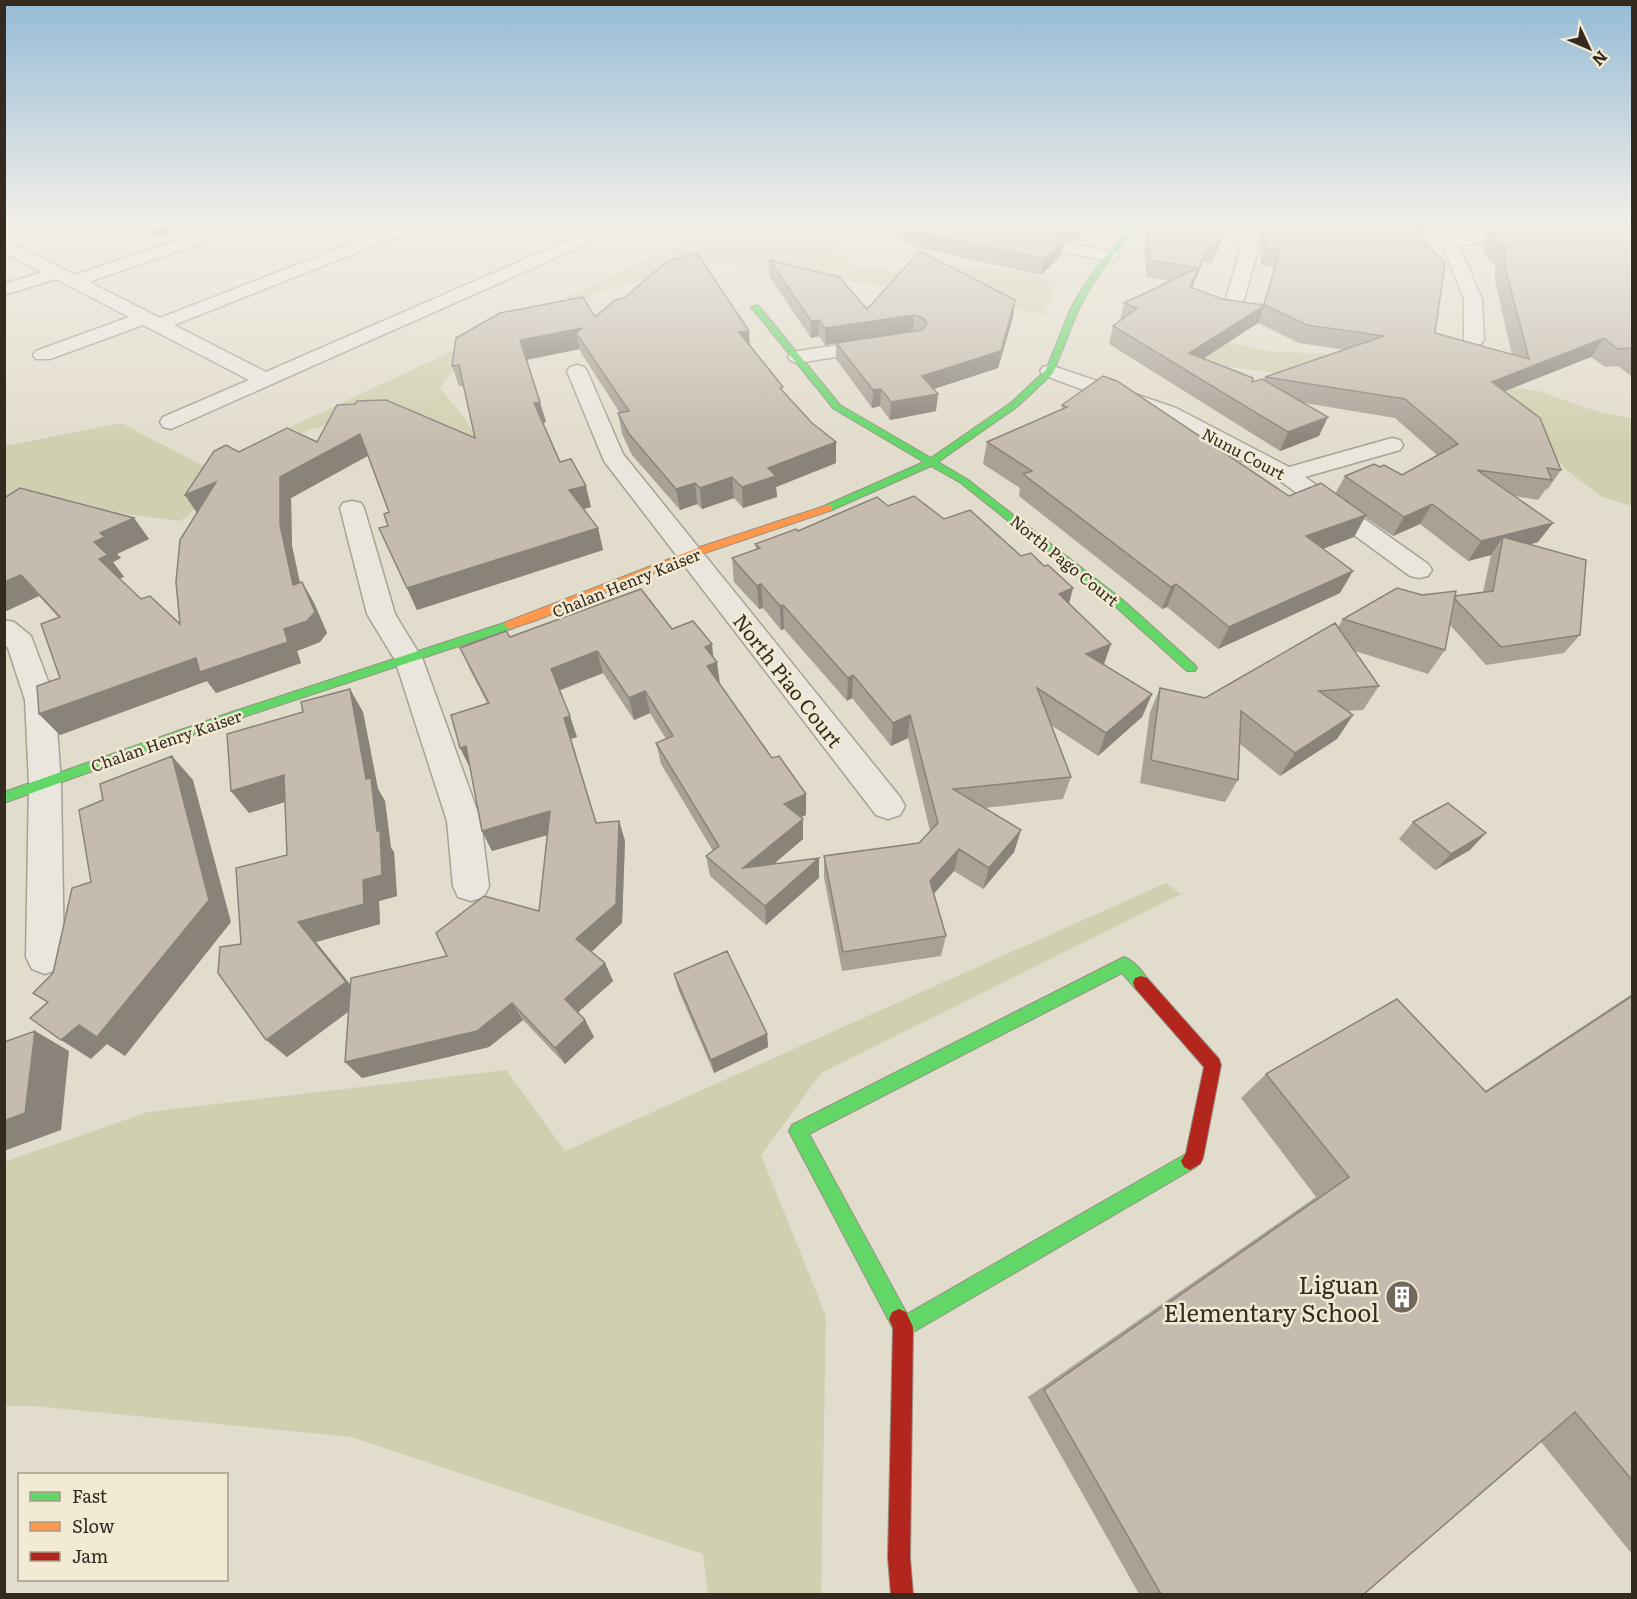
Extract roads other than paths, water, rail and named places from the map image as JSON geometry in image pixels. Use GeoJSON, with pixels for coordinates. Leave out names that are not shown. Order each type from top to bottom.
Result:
{"type":"FeatureCollection","features":[{"type":"Feature","properties":{"kind":"street"},"geometry":{"type":"LineString","coordinates":[[104,296],[265,380]]}},
{"type":"Feature","properties":{"kind":"street"},"geometry":{"type":"LineString","coordinates":[[43,355],[153,320],[219,296]]}},
{"type":"Feature","properties":{"kind":"street"},"geometry":{"type":"LineString","coordinates":[[171,422],[457,296]]}},
{"type":"Feature","properties":{"kind":"street","name":"Chalan Henry Kaiser"},"geometry":{"type":"LineString","coordinates":[[4,798],[233,716],[556,610],[692,554],[805,518],[931,462],[1015,404],[1050,371],[1083,296]]}},
{"type":"Feature","properties":{"kind":"street"},"geometry":{"type":"LineString","coordinates":[[1472,296],[1474,340]]}},
{"type":"Feature","properties":{"kind":"street","name":"North Pago Court"},"geometry":{"type":"LineString","coordinates":[[756,307],[837,407],[964,481],[1120,604],[1191,668]]}},
{"type":"Feature","properties":{"kind":"street"},"geometry":{"type":"LineString","coordinates":[[798,357],[901,341]]}},
{"type":"Feature","properties":{"kind":"street","name":"North Piao Court"},"geometry":{"type":"LineString","coordinates":[[577,371],[612,456],[692,554],[888,806]]}},
{"type":"Feature","properties":{"kind":"street","name":"Nunu Court"},"geometry":{"type":"LineString","coordinates":[[1050,371],[1168,412],[1287,475],[1419,570]]}},
{"type":"Feature","properties":{"kind":"street"},"geometry":{"type":"LineString","coordinates":[[1287,475],[1392,445]]}},
{"type":"Feature","properties":{"kind":"street"},"geometry":{"type":"LineString","coordinates":[[352,508],[381,614],[409,660],[464,821],[471,886]]}},
{"type":"Feature","properties":{"kind":"street"},"geometry":{"type":"LineString","coordinates":[[4,629],[21,643],[40,700],[45,783],[45,957]]}},
{"type":"Feature","properties":{"kind":"street"},"geometry":{"type":"LineString","coordinates":[[902,1594],[899,1558],[903,1327],[798,1131],[1124,964],[1213,1065],[1194,1158],[903,1327]]}},
{"type":"Feature","properties":{"kind":"place","name":"Liguan Elementary School"},"geometry":{"type":"Point","coordinates":[1402,1297]}}]}
